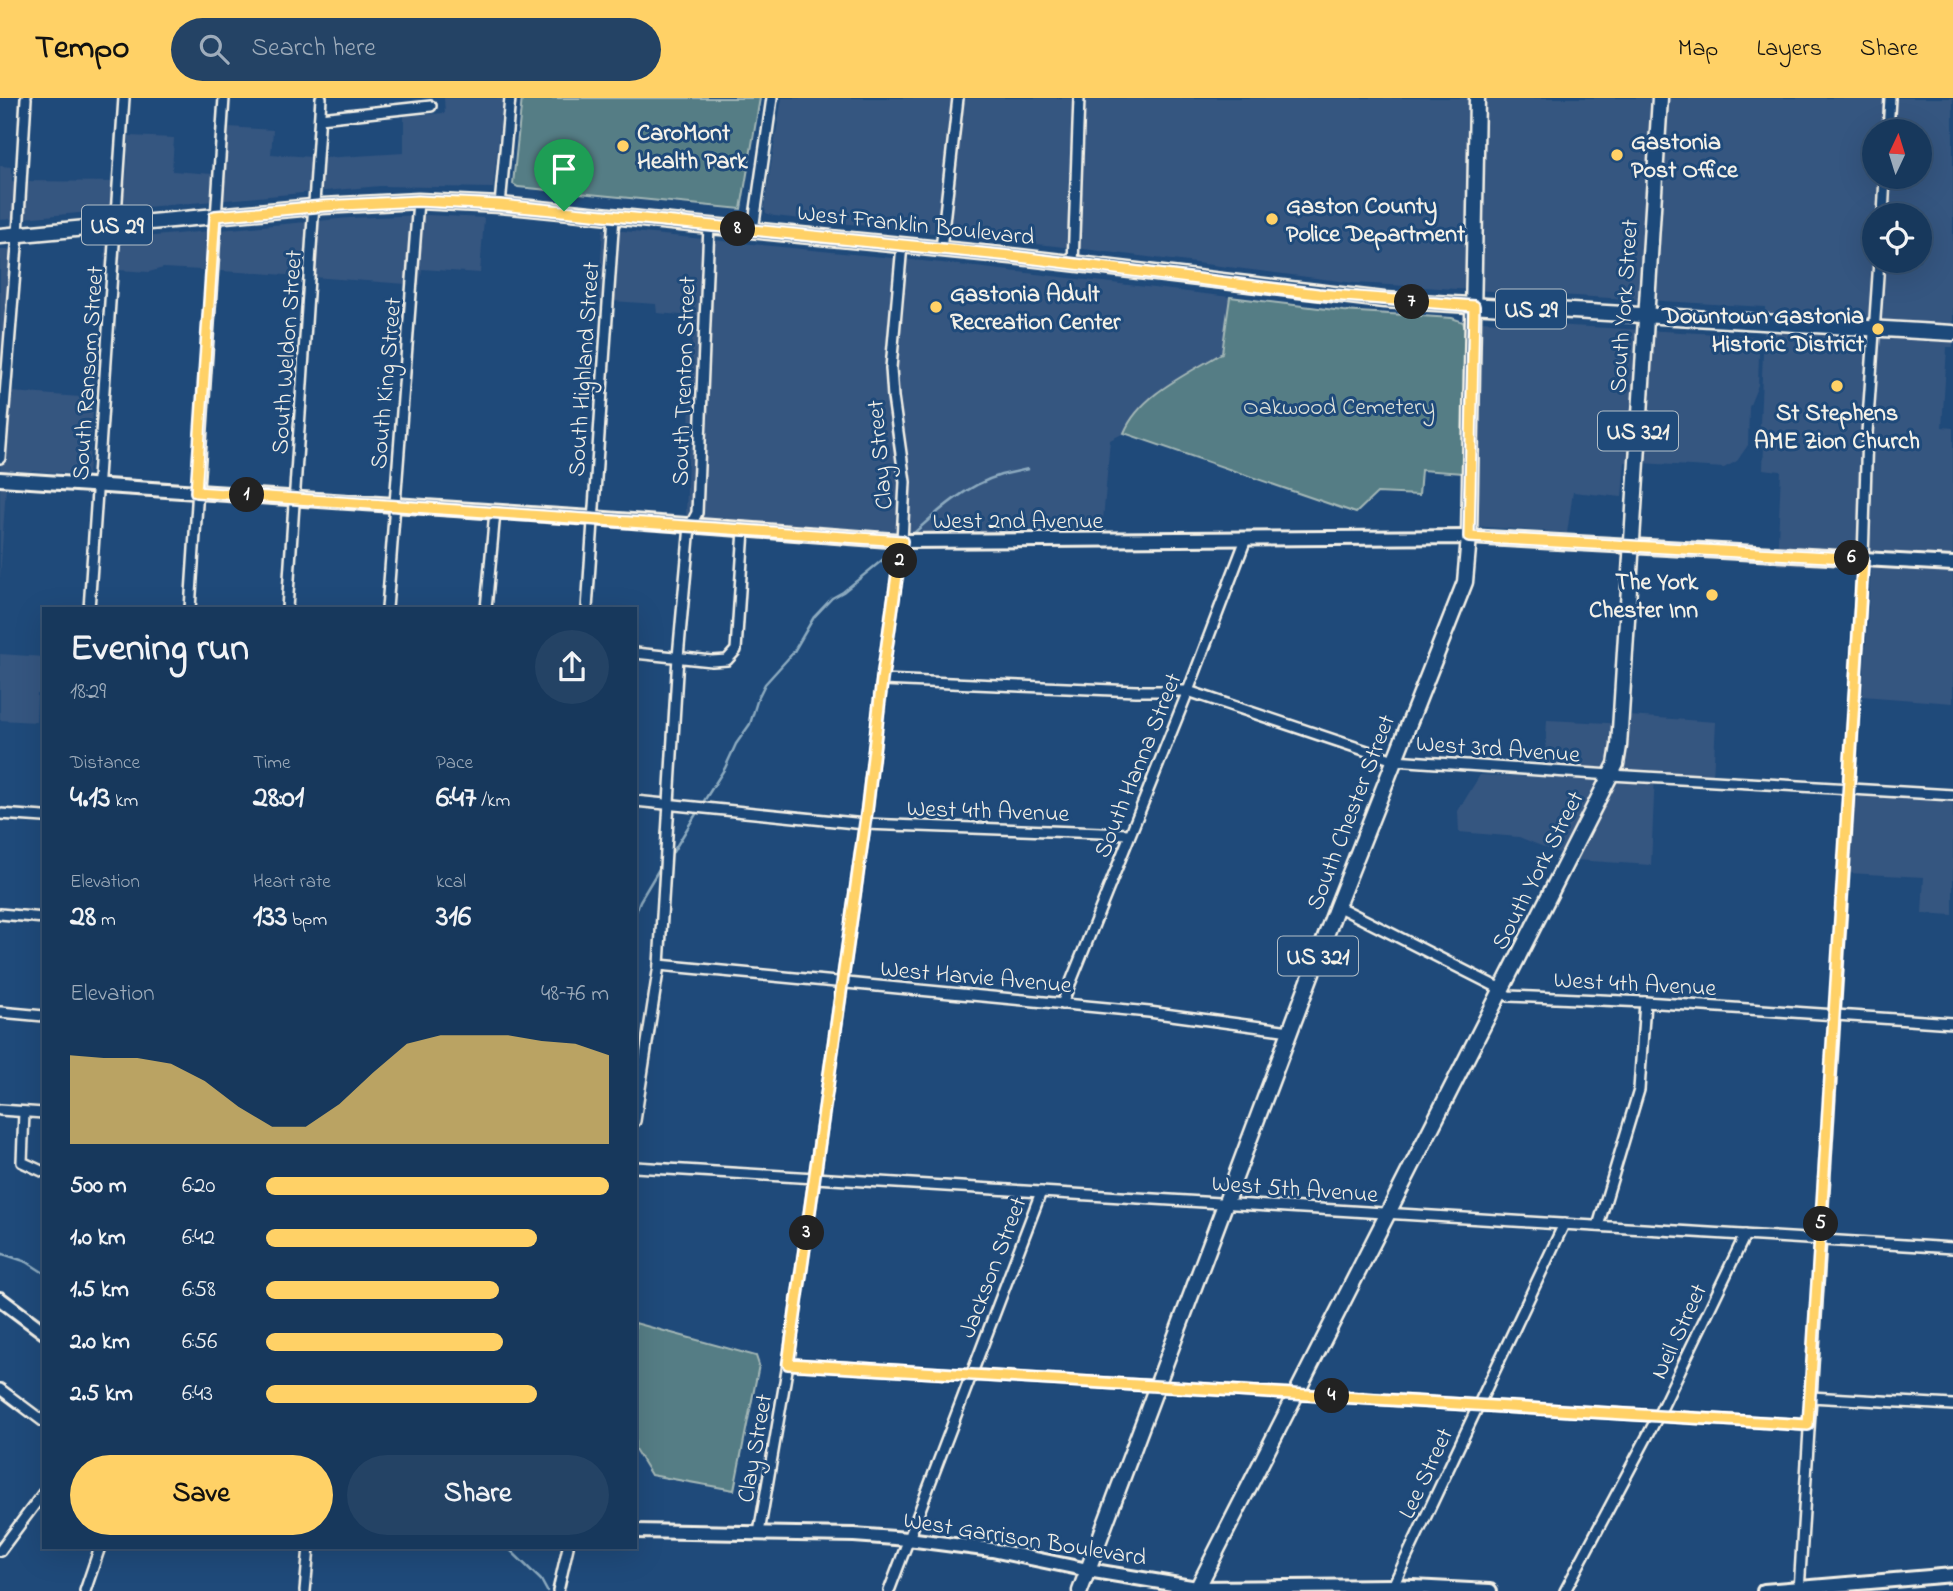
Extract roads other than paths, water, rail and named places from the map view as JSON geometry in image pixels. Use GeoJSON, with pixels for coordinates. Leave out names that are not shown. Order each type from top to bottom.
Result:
{"type":"FeatureCollection","features":[{"type":"Feature","properties":{"kind":"main road","name":"South Chester Street"},"geometry":{"type":"LineString","coordinates":[[1080,1591],[1337,906],[1465,582],[1469,537],[1476,98]]}},
{"type":"Feature","properties":{"kind":"main road","name":"South York Street"},"geometry":{"type":"LineString","coordinates":[[1196,1589],[1611,775],[1619,746],[1660,98]]}},
{"type":"Feature","properties":{"kind":"main road","name":"West Franklin Boulevard"},"geometry":{"type":"LineString","coordinates":[[0,236],[315,206],[418,201],[500,205],[941,249],[1318,294],[1474,306],[1953,333]]}},
{"type":"Feature","properties":{"kind":"street"},"geometry":{"type":"LineString","coordinates":[[0,458],[26,98]]}},
{"type":"Feature","properties":{"kind":"street","name":"South Ransom Street"},"geometry":{"type":"LineString","coordinates":[[89,607],[124,98]]}},
{"type":"Feature","properties":{"kind":"street"},"geometry":{"type":"LineString","coordinates":[[190,607],[223,98]]}},
{"type":"Feature","properties":{"kind":"street","name":"South Weldon Street"},"geometry":{"type":"LineString","coordinates":[[287,607],[321,98]]}},
{"type":"Feature","properties":{"kind":"street"},"geometry":{"type":"LineString","coordinates":[[500,205],[510,98]]}},
{"type":"Feature","properties":{"kind":"street"},"geometry":{"type":"LineString","coordinates":[[753,230],[772,98]]}},
{"type":"Feature","properties":{"kind":"street"},"geometry":{"type":"LineString","coordinates":[[941,249],[958,98]]}},
{"type":"Feature","properties":{"kind":"street"},"geometry":{"type":"LineString","coordinates":[[1073,264],[1079,98]]}},
{"type":"Feature","properties":{"kind":"street"},"geometry":{"type":"LineString","coordinates":[[1889,119],[1891,98]]}},
{"type":"Feature","properties":{"kind":"street"},"geometry":{"type":"LineString","coordinates":[[320,118],[431,106]]}},
{"type":"Feature","properties":{"kind":"street","name":"South King Street"},"geometry":{"type":"LineString","coordinates":[[387,607],[418,201]]}},
{"type":"Feature","properties":{"kind":"street","name":"South Highland Street"},"geometry":{"type":"LineString","coordinates":[[587,607],[614,216]]}},
{"type":"Feature","properties":{"kind":"street","name":"South Trenton Street"},"geometry":{"type":"LineString","coordinates":[[637,1108],[659,965],[678,657],[690,526],[697,513],[709,226]]}},
{"type":"Feature","properties":{"kind":"street","name":"Clay Street"},"geometry":{"type":"LineString","coordinates":[[758,1533],[788,1364],[815,1178],[902,541],[905,482],[892,397],[891,368],[902,245]]}},
{"type":"Feature","properties":{"kind":"street"},"geometry":{"type":"LineString","coordinates":[[1799,1589],[1878,273]]}},
{"type":"Feature","properties":{"kind":"street","name":"West 2nd Avenue"},"geometry":{"type":"LineString","coordinates":[[0,480],[592,517],[902,541],[1469,537],[1953,564]]}},
{"type":"Feature","properties":{"kind":"street"},"geometry":{"type":"LineString","coordinates":[[486,607],[495,512]]}},
{"type":"Feature","properties":{"kind":"street"},"geometry":{"type":"LineString","coordinates":[[637,653],[712,661],[727,660],[736,650],[744,530]]}},
{"type":"Feature","properties":{"kind":"street","name":"South Hanna Street"},"geometry":{"type":"LineString","coordinates":[[1062,1004],[1246,539]]}},
{"type":"Feature","properties":{"kind":"street","name":"West 3rd Avenue"},"geometry":{"type":"LineString","coordinates":[[882,680],[1188,691],[1394,760],[1953,795]]}},
{"type":"Feature","properties":{"kind":"street","name":"West 4th Avenue"},"geometry":{"type":"LineString","coordinates":[[637,801],[865,824],[1129,834]]}},
{"type":"Feature","properties":{"kind":"street"},"geometry":{"type":"LineString","coordinates":[[0,814],[42,817]]}},
{"type":"Feature","properties":{"kind":"street","name":"West 4th Avenue"},"geometry":{"type":"LineString","coordinates":[[1337,906],[1493,984],[1500,992],[1509,996],[1645,1002],[1953,1023]]}},
{"type":"Feature","properties":{"kind":"street"},"geometry":{"type":"LineString","coordinates":[[0,914],[42,918]]}},
{"type":"Feature","properties":{"kind":"street","name":"West Harvie Avenue"},"geometry":{"type":"LineString","coordinates":[[659,965],[1149,1012],[1290,1031]]}},
{"type":"Feature","properties":{"kind":"street"},"geometry":{"type":"LineString","coordinates":[[1598,1226],[1639,1090],[1645,1002]]}},
{"type":"Feature","properties":{"kind":"street"},"geometry":{"type":"LineString","coordinates":[[0,1012],[42,1016]]}},
{"type":"Feature","properties":{"kind":"street"},"geometry":{"type":"LineString","coordinates":[[0,1110],[42,1113]]}},
{"type":"Feature","properties":{"kind":"street"},"geometry":{"type":"LineString","coordinates":[[24,1112],[22,1162],[42,1171]]}},
{"type":"Feature","properties":{"kind":"street","name":"West 5th Avenue"},"geometry":{"type":"LineString","coordinates":[[637,1167],[1953,1248]]}},
{"type":"Feature","properties":{"kind":"street","name":"Jackson Street"},"geometry":{"type":"LineString","coordinates":[[889,1591],[1041,1192]]}},
{"type":"Feature","properties":{"kind":"street","name":"Lee Street"},"geometry":{"type":"LineString","coordinates":[[1393,1586],[1564,1224]]}},
{"type":"Feature","properties":{"kind":"street","name":"Neil Street"},"geometry":{"type":"LineString","coordinates":[[1565,1591],[1658,1416],[1745,1235]]}},
{"type":"Feature","properties":{"kind":"street"},"geometry":{"type":"LineString","coordinates":[[0,1299],[42,1330]]}},
{"type":"Feature","properties":{"kind":"street"},"geometry":{"type":"LineString","coordinates":[[788,1364],[1808,1425]]}},
{"type":"Feature","properties":{"kind":"street"},"geometry":{"type":"LineString","coordinates":[[0,1389],[42,1420]]}},
{"type":"Feature","properties":{"kind":"street"},"geometry":{"type":"LineString","coordinates":[[1810,1397],[1953,1405]]}},
{"type":"Feature","properties":{"kind":"street"},"geometry":{"type":"LineString","coordinates":[[0,1551],[42,1495]]}},
{"type":"Feature","properties":{"kind":"street","name":"West Garrison Boulevard"},"geometry":{"type":"LineString","coordinates":[[637,1531],[908,1539],[992,1550],[1196,1589],[1393,1586],[1490,1591]]}},
{"type":"Feature","properties":{"kind":"street"},"geometry":{"type":"LineString","coordinates":[[85,1591],[99,1549]]}},
{"type":"Feature","properties":{"kind":"street"},"geometry":{"type":"LineString","coordinates":[[305,1591],[309,1549]]}},
{"type":"Feature","properties":{"kind":"street"},"geometry":{"type":"LineString","coordinates":[[558,1591],[568,1549]]}},
{"type":"Feature","properties":{"kind":"street"},"geometry":{"type":"LineString","coordinates":[[1764,1591],[1953,1575]]}},
{"type":"Feature","properties":{"kind":"waterway"},"geometry":{"type":"LineString","coordinates":[[914,533],[944,507],[977,485],[1001,475],[1028,469]]}},
{"type":"Feature","properties":{"kind":"waterway"},"geometry":{"type":"LineString","coordinates":[[704,801],[750,724],[765,684],[793,653],[814,617],[832,598],[891,553]]}},
{"type":"Feature","properties":{"kind":"waterway"},"geometry":{"type":"LineString","coordinates":[[673,852],[696,814]]}},
{"type":"Feature","properties":{"kind":"waterway"},"geometry":{"type":"LineString","coordinates":[[637,909],[659,869]]}},
{"type":"Feature","properties":{"kind":"waterway"},"geometry":{"type":"LineString","coordinates":[[0,1253],[27,1262],[42,1272]]}},
{"type":"Feature","properties":{"kind":"waterway"},"geometry":{"type":"LineString","coordinates":[[509,1549],[541,1580],[547,1591]]}},
{"type":"Feature","properties":{"kind":"place","name":"CaroMont Health Park"},"geometry":{"type":"Point","coordinates":[623,146]}},
{"type":"Feature","properties":{"kind":"place","name":"Gastonia Post Office"},"geometry":{"type":"Point","coordinates":[1617,155]}},
{"type":"Feature","properties":{"kind":"place","name":"Gaston County Police Department"},"geometry":{"type":"Point","coordinates":[1272,219]}},
{"type":"Feature","properties":{"kind":"place","name":"Gastonia Adult Recreation Center"},"geometry":{"type":"Point","coordinates":[936,307]}},
{"type":"Feature","properties":{"kind":"place","name":"Downtown Gastonia Historic District"},"geometry":{"type":"Point","coordinates":[1878,329]}},
{"type":"Feature","properties":{"kind":"place","name":"St Stephens AME Zion Church"},"geometry":{"type":"Point","coordinates":[1837,386]}},
{"type":"Feature","properties":{"kind":"place","name":"The York Chester Inn"},"geometry":{"type":"Point","coordinates":[1712,595]}},
{"type":"Feature","properties":{"kind":"park label","name":"Oakwood Cemetery"},"geometry":{"type":"Point","coordinates":[1339,406]}}]}
